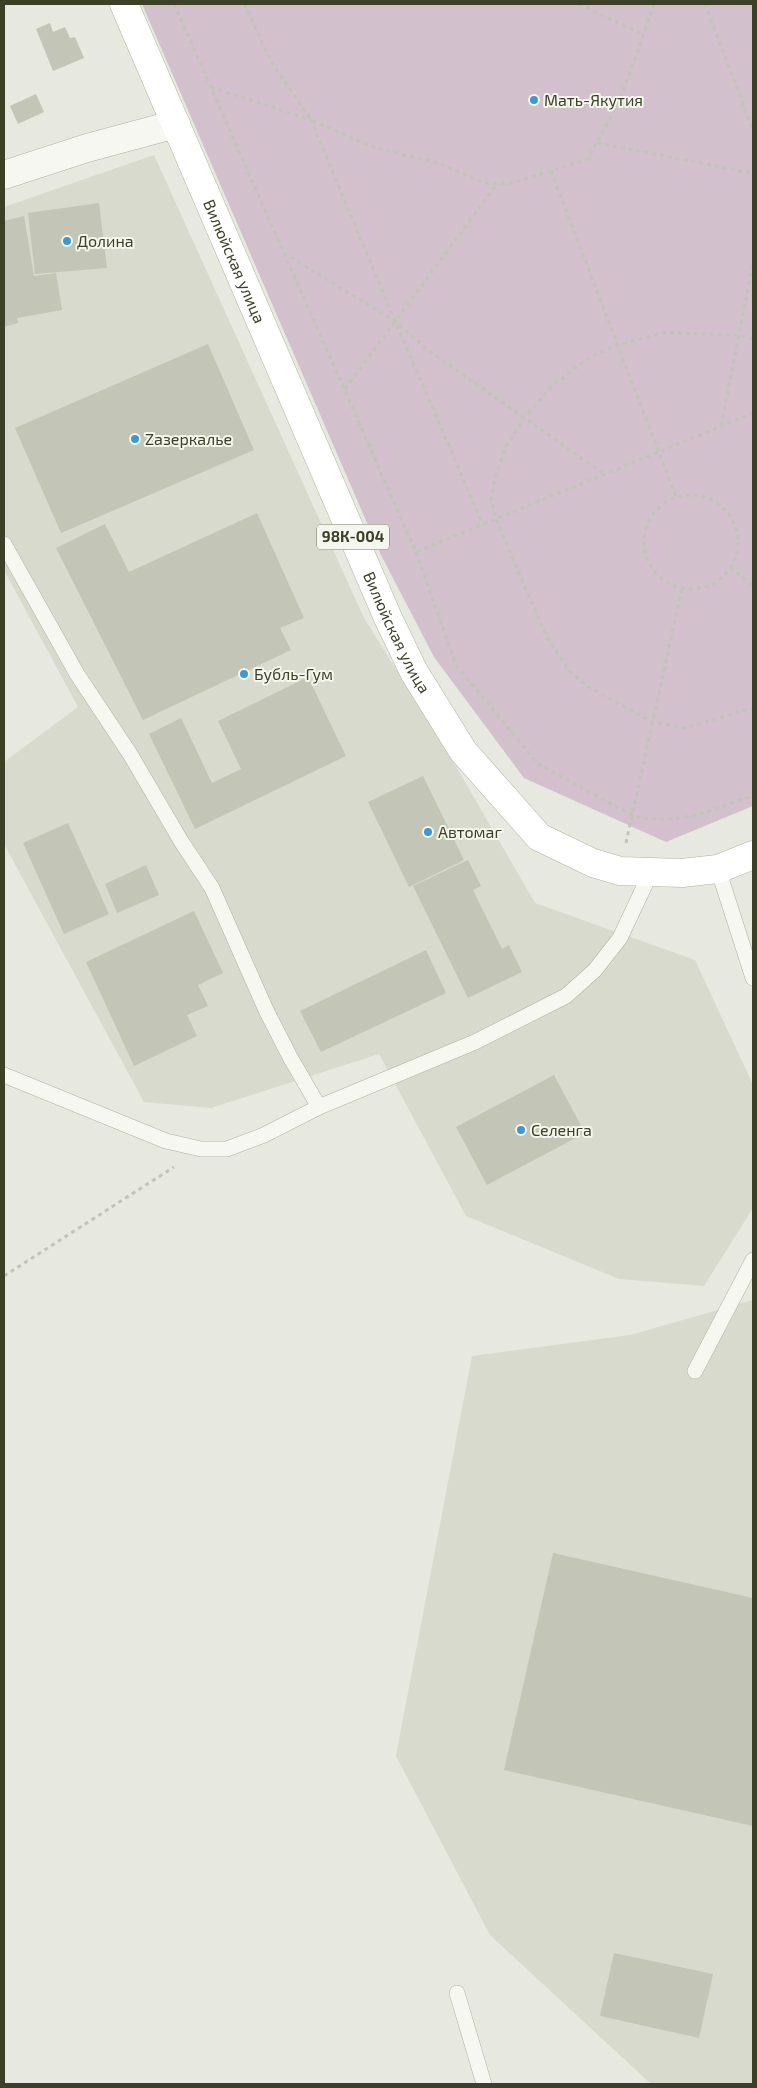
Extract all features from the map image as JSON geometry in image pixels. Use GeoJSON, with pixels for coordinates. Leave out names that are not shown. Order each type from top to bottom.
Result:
{"type":"FeatureCollection","features":[{"type":"Feature","properties":{"kind":"main road","name":"Вилюйская улица"},"geometry":{"type":"LineString","coordinates":[[124,4],[388,618],[414,672],[463,751],[539,837],[593,862],[620,871],[682,873],[718,869],[753,855]]}},
{"type":"Feature","properties":{"kind":"street"},"geometry":{"type":"LineString","coordinates":[[4,176],[87,148],[176,124]]}},
{"type":"Feature","properties":{"kind":"lane"},"geometry":{"type":"LineString","coordinates":[[4,544],[77,674],[130,754],[212,888],[266,1010],[318,1108]]}},
{"type":"Feature","properties":{"kind":"lane"},"geometry":{"type":"LineString","coordinates":[[718,869],[753,978]]}},
{"type":"Feature","properties":{"kind":"lane"},"geometry":{"type":"LineString","coordinates":[[4,1075],[166,1141],[201,1149],[227,1149],[264,1134],[318,1108],[476,1042],[566,996],[595,970],[620,938],[651,872]]}},
{"type":"Feature","properties":{"kind":"lane"},"geometry":{"type":"LineString","coordinates":[[695,1371],[753,1260]]}},
{"type":"Feature","properties":{"kind":"lane"},"geometry":{"type":"LineString","coordinates":[[457,1993],[484,2084]]}},
{"type":"Feature","properties":{"kind":"path"},"geometry":{"type":"LineString","coordinates":[[174,4],[416,552],[456,665],[538,764],[632,815],[641,818],[684,819],[753,796]]}},
{"type":"Feature","properties":{"kind":"path"},"geometry":{"type":"LineString","coordinates":[[244,4],[272,63],[311,120],[483,525]]}},
{"type":"Feature","properties":{"kind":"path"},"geometry":{"type":"LineString","coordinates":[[579,4],[644,35]]}},
{"type":"Feature","properties":{"kind":"path"},"geometry":{"type":"LineString","coordinates":[[210,86],[311,120],[370,146],[441,164],[484,183],[509,184],[588,159],[618,103],[654,4]]}},
{"type":"Feature","properties":{"kind":"path"},"geometry":{"type":"LineString","coordinates":[[706,4],[753,130]]}},
{"type":"Feature","properties":{"kind":"path"},"geometry":{"type":"LineString","coordinates":[[597,143],[753,173]]}},
{"type":"Feature","properties":{"kind":"path"},"geometry":{"type":"LineString","coordinates":[[551,171],[676,497]]}},
{"type":"Feature","properties":{"kind":"path"},"geometry":{"type":"LineString","coordinates":[[344,390],[497,184]]}},
{"type":"Feature","properties":{"kind":"path"},"geometry":{"type":"LineString","coordinates":[[284,253],[395,321],[425,348],[604,474]]}},
{"type":"Feature","properties":{"kind":"path"},"geometry":{"type":"LineString","coordinates":[[721,426],[753,263]]}},
{"type":"Feature","properties":{"kind":"path"},"geometry":{"type":"LineString","coordinates":[[753,339],[739,335],[662,333],[618,345],[592,356],[554,384],[524,418],[506,446],[495,478],[491,500],[496,519],[546,636],[570,672],[590,688],[653,722],[685,728],[753,708]]}},
{"type":"Feature","properties":{"kind":"path"},"geometry":{"type":"LineString","coordinates":[[416,552],[753,412]]}},
{"type":"Feature","properties":{"kind":"path"},"geometry":{"type":"LineString","coordinates":[[701,495],[723,506],[737,527],[738,552],[727,574],[707,588],[682,589],[660,578],[646,558],[644,533],[656,511],[676,497],[701,495]]}},
{"type":"Feature","properties":{"kind":"path"},"geometry":{"type":"LineString","coordinates":[[730,568],[753,585]]}},
{"type":"Feature","properties":{"kind":"path"},"geometry":{"type":"LineString","coordinates":[[620,871],[682,589]]}},
{"type":"Feature","properties":{"kind":"path"},"geometry":{"type":"LineString","coordinates":[[4,1276],[201,1149]]}},
{"type":"Feature","properties":{"kind":"shaded area"},"geometry":{"type":"Polygon","coordinates":[[[142,4],[753,4],[753,806],[666,842],[524,778],[434,657],[381,555],[142,4]]]}},
{"type":"Feature","properties":{"kind":"shaded area"},"geometry":{"type":"Polygon","coordinates":[[[154,155],[364,618],[454,763],[535,903],[695,960],[753,1085],[753,1208],[704,1286],[619,1279],[466,1216],[379,1054],[211,1108],[144,1102],[4,844],[4,762],[78,707],[4,570],[4,207],[154,155]]]}},
{"type":"Feature","properties":{"kind":"shaded area"},"geometry":{"type":"Polygon","coordinates":[[[753,1300],[753,2084],[651,2084],[490,1935],[396,1756],[472,1356],[630,1335],[753,1300]]]}},
{"type":"Feature","properties":{"kind":"building"},"geometry":{"type":"Polygon","coordinates":[[[50,23],[53,32],[65,27],[70,38],[75,37],[84,58],[53,71],[36,29],[50,23]]]}},
{"type":"Feature","properties":{"kind":"building"},"geometry":{"type":"Polygon","coordinates":[[[36,94],[44,112],[18,124],[10,106],[36,94]]]}},
{"type":"Feature","properties":{"kind":"building","name":"Долина"},"geometry":{"type":"Polygon","coordinates":[[[99,203],[107,268],[35,274],[28,213],[99,203]]]}},
{"type":"Feature","properties":{"kind":"building"},"geometry":{"type":"Polygon","coordinates":[[[24,216],[34,276],[56,273],[62,310],[17,318],[18,323],[4,327],[4,221],[24,216]]]}},
{"type":"Feature","properties":{"kind":"building","name":"Zазеркалье"},"geometry":{"type":"Polygon","coordinates":[[[208,344],[254,450],[61,533],[15,428],[208,344]]]}},
{"type":"Feature","properties":{"kind":"building"},"geometry":{"type":"Polygon","coordinates":[[[257,513],[304,618],[280,628],[291,650],[143,720],[56,548],[105,524],[129,572],[257,513]]]}},
{"type":"Feature","properties":{"kind":"building"},"geometry":{"type":"Polygon","coordinates":[[[308,677],[346,756],[195,829],[149,734],[181,718],[212,783],[241,769],[218,721],[308,677]]]}},
{"type":"Feature","properties":{"kind":"building"},"geometry":{"type":"Polygon","coordinates":[[[423,776],[464,860],[409,887],[368,802],[423,776]]]}},
{"type":"Feature","properties":{"kind":"building"},"geometry":{"type":"Polygon","coordinates":[[[68,823],[109,914],[64,934],[23,843],[68,823]]]}},
{"type":"Feature","properties":{"kind":"building"},"geometry":{"type":"Polygon","coordinates":[[[468,860],[481,886],[473,890],[502,949],[509,945],[522,972],[468,998],[413,886],[468,860]]]}},
{"type":"Feature","properties":{"kind":"building"},"geometry":{"type":"Polygon","coordinates":[[[146,865],[159,895],[117,913],[105,884],[146,865]]]}},
{"type":"Feature","properties":{"kind":"building"},"geometry":{"type":"Polygon","coordinates":[[[194,911],[223,973],[198,985],[208,1006],[187,1015],[197,1036],[134,1066],[86,962],[194,911]]]}},
{"type":"Feature","properties":{"kind":"building"},"geometry":{"type":"Polygon","coordinates":[[[426,950],[446,993],[321,1052],[300,1011],[426,950]]]}},
{"type":"Feature","properties":{"kind":"building","name":"Селенга"},"geometry":{"type":"Polygon","coordinates":[[[554,1075],[585,1133],[487,1185],[456,1127],[554,1075]]]}},
{"type":"Feature","properties":{"kind":"building"},"geometry":{"type":"Polygon","coordinates":[[[553,1553],[753,1598],[753,1826],[504,1770],[553,1553]]]}},
{"type":"Feature","properties":{"kind":"building"},"geometry":{"type":"Polygon","coordinates":[[[614,1953],[713,1974],[699,2038],[600,2016],[614,1953]]]}},
{"type":"Feature","properties":{"kind":"place","name":"Мать-Якутия"},"geometry":{"type":"Point","coordinates":[534,100]}},
{"type":"Feature","properties":{"kind":"place","name":"Долина"},"geometry":{"type":"Point","coordinates":[67,241]}},
{"type":"Feature","properties":{"kind":"place","name":"Zазеркалье"},"geometry":{"type":"Point","coordinates":[135,439]}},
{"type":"Feature","properties":{"kind":"place","name":"Бубль-Гум"},"geometry":{"type":"Point","coordinates":[244,674]}},
{"type":"Feature","properties":{"kind":"place","name":"Автомаг"},"geometry":{"type":"Point","coordinates":[428,832]}},
{"type":"Feature","properties":{"kind":"place","name":"Селенга"},"geometry":{"type":"Point","coordinates":[521,1130]}}]}
